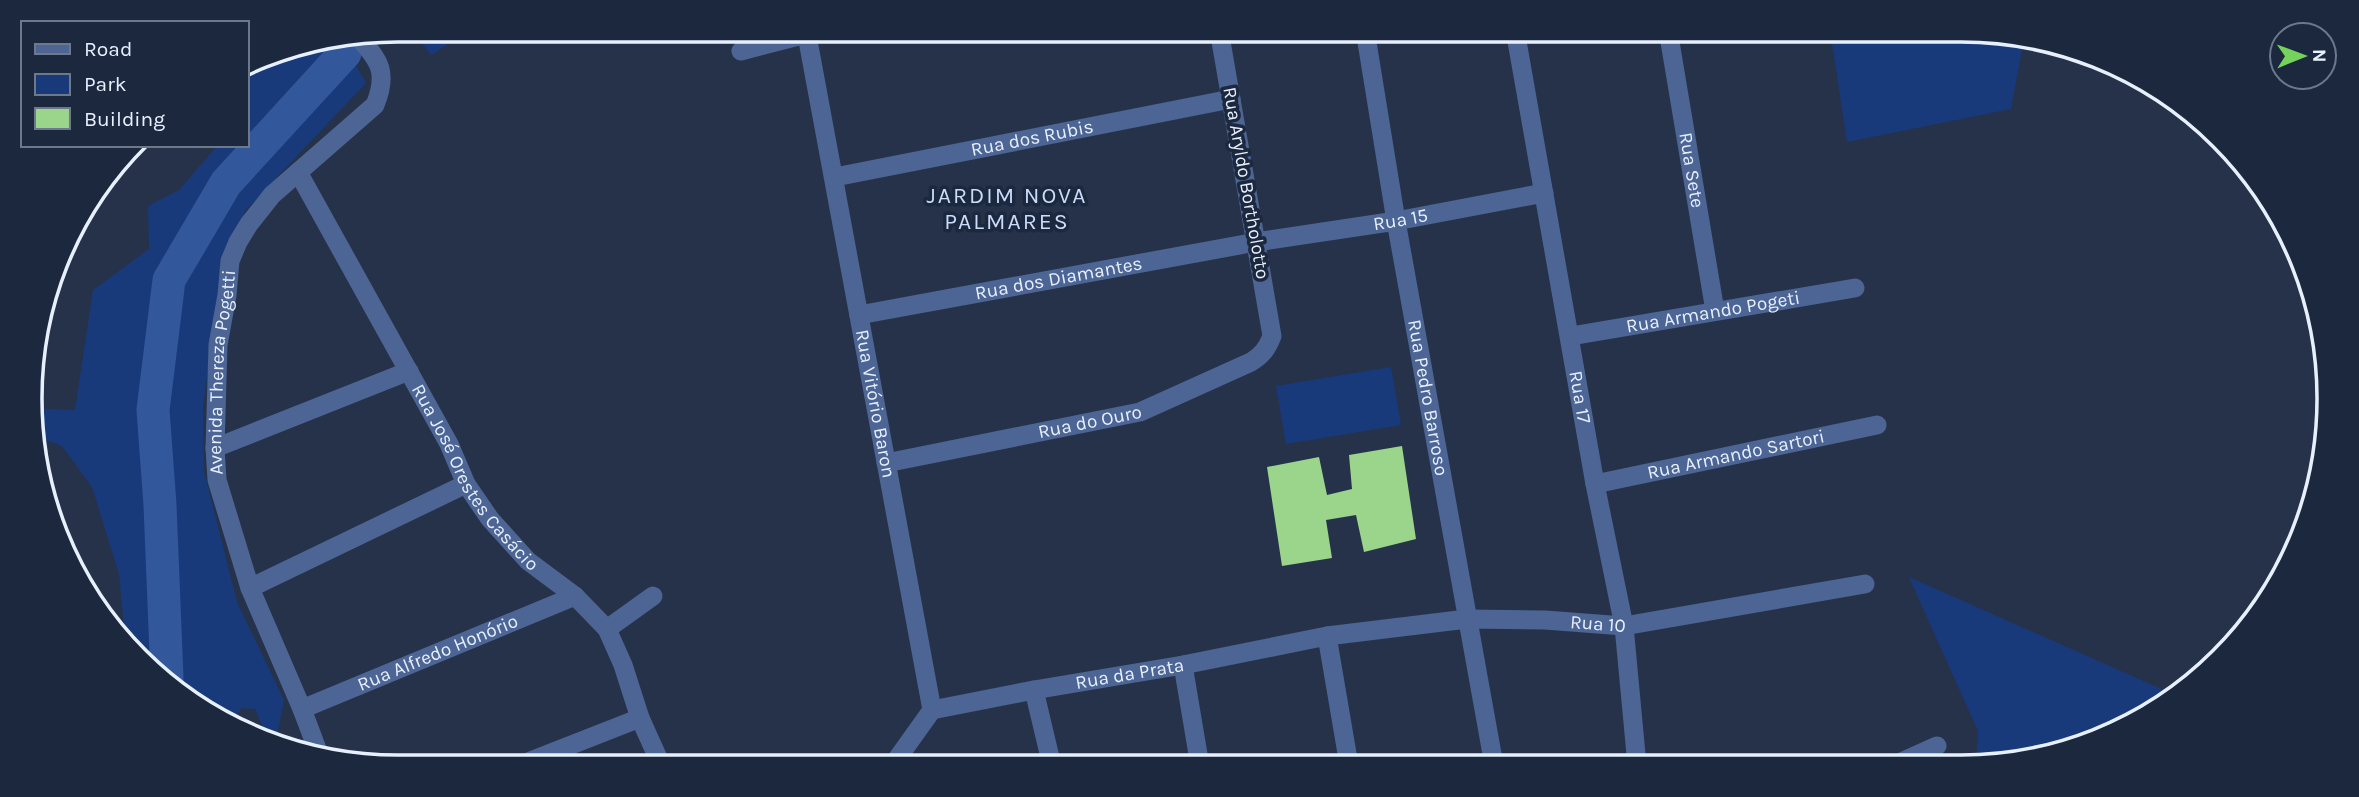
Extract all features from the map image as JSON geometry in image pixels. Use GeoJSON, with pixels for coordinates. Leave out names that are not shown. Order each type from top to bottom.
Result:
{"type":"FeatureCollection","features":[{"type":"Feature","properties":{"kind":"street"},"geometry":{"type":"LineString","coordinates":[[741,51],[773,42]]}},
{"type":"Feature","properties":{"kind":"street","name":"Rua Vitório Baron"},"geometry":{"type":"LineString","coordinates":[[814,42],[859,315],[932,710]]}},
{"type":"Feature","properties":{"kind":"street","name":"Rua Aryldo Bortholotto"},"geometry":{"type":"LineString","coordinates":[[1221,42],[1272,336]]}},
{"type":"Feature","properties":{"kind":"street","name":"Rua Pedro Barroso"},"geometry":{"type":"LineString","coordinates":[[1367,42],[1396,220],[1492,755]]}},
{"type":"Feature","properties":{"kind":"street","name":"Rua 17"},"geometry":{"type":"LineString","coordinates":[[1518,42],[1595,484],[1625,626],[1636,755]]}},
{"type":"Feature","properties":{"kind":"street","name":"Rua Sete"},"geometry":{"type":"LineString","coordinates":[[1670,42],[1714,311]]}},
{"type":"Feature","properties":{"kind":"street","name":"Avenida Thereza Pogetti"},"geometry":{"type":"LineString","coordinates":[[316,745],[250,588],[217,480],[215,448],[219,345],[230,261],[249,224],[272,195],[375,105],[381,91],[382,77],[378,58],[365,44]]}},
{"type":"Feature","properties":{"kind":"street","name":"Rua dos Rubis"},"geometry":{"type":"LineString","coordinates":[[835,177],[1231,99]]}},
{"type":"Feature","properties":{"kind":"street","name":"Rua José Orestes Casácio"},"geometry":{"type":"LineString","coordinates":[[298,172],[449,444],[466,484],[490,519],[528,561],[575,596],[607,629],[657,755]]}},
{"type":"Feature","properties":{"kind":"street","name":"Rua 15"},"geometry":{"type":"LineString","coordinates":[[1256,242],[1544,193]]}},
{"type":"Feature","properties":{"kind":"street","name":"Rua dos Diamantes"},"geometry":{"type":"LineString","coordinates":[[859,315],[1256,242]]}},
{"type":"Feature","properties":{"kind":"street","name":"Rua Armando Pogeti"},"geometry":{"type":"LineString","coordinates":[[1571,337],[1855,288]]}},
{"type":"Feature","properties":{"kind":"street","name":"Rua do Ouro"},"geometry":{"type":"LineString","coordinates":[[886,463],[1140,412],[1251,362],[1263,354],[1272,336]]}},
{"type":"Feature","properties":{"kind":"street"},"geometry":{"type":"LineString","coordinates":[[215,448],[409,371]]}},
{"type":"Feature","properties":{"kind":"street","name":"Rua Armando Sartori"},"geometry":{"type":"LineString","coordinates":[[1595,484],[1877,425]]}},
{"type":"Feature","properties":{"kind":"street"},"geometry":{"type":"LineString","coordinates":[[250,588],[466,484]]}},
{"type":"Feature","properties":{"kind":"street","name":"Rua 10"},"geometry":{"type":"LineString","coordinates":[[1327,636],[1467,619],[1545,620],[1625,626],[1865,584]]}},
{"type":"Feature","properties":{"kind":"street","name":"Rua Alfredo Honório"},"geometry":{"type":"LineString","coordinates":[[302,709],[575,596]]}},
{"type":"Feature","properties":{"kind":"street"},"geometry":{"type":"LineString","coordinates":[[607,629],[653,596]]}},
{"type":"Feature","properties":{"kind":"street"},"geometry":{"type":"LineString","coordinates":[[1327,636],[1347,755]]}},
{"type":"Feature","properties":{"kind":"street","name":"Rua da Prata"},"geometry":{"type":"LineString","coordinates":[[932,710],[1184,665],[1327,636]]}},
{"type":"Feature","properties":{"kind":"street"},"geometry":{"type":"LineString","coordinates":[[1184,665],[1198,755]]}},
{"type":"Feature","properties":{"kind":"street"},"geometry":{"type":"LineString","coordinates":[[1034,690],[1049,755]]}},
{"type":"Feature","properties":{"kind":"street"},"geometry":{"type":"LineString","coordinates":[[900,755],[932,710]]}},
{"type":"Feature","properties":{"kind":"street"},"geometry":{"type":"LineString","coordinates":[[546,755],[640,718]]}},
{"type":"Feature","properties":{"kind":"street"},"geometry":{"type":"LineString","coordinates":[[1917,755],[1937,746]]}},
{"type":"Feature","properties":{"kind":"green space"},"geometry":{"type":"Polygon","coordinates":[[[421,42],[451,42],[431,55],[421,42]]]}},
{"type":"Feature","properties":{"kind":"green space"},"geometry":{"type":"Polygon","coordinates":[[[1832,42],[1960,42],[2022,48],[2011,109],[1847,142],[1832,42]]]}},
{"type":"Feature","properties":{"kind":"green space"},"geometry":{"type":"Polygon","coordinates":[[[345,46],[366,83],[245,211],[217,308],[203,406],[204,471],[237,602],[284,700],[279,734],[263,728],[255,709],[242,708],[236,715],[200,695],[163,667],[130,634],[124,626],[119,574],[92,487],[62,446],[45,439],[43,410],[75,410],[93,290],[149,249],[148,206],[179,190],[216,147],[248,147],[248,76],[306,54],[345,46]]]}},
{"type":"Feature","properties":{"kind":"green space"},"geometry":{"type":"Polygon","coordinates":[[[1391,367],[1401,425],[1286,444],[1276,386],[1391,367]]]}},
{"type":"Feature","properties":{"kind":"green space"},"geometry":{"type":"Polygon","coordinates":[[[1909,577],[2165,691],[2097,728],[2030,748],[1977,754],[1978,731],[1909,577]]]}},
{"type":"Feature","properties":{"kind":"building"},"geometry":{"type":"Polygon","coordinates":[[[1402,446],[1416,539],[1364,552],[1356,515],[1326,520],[1332,558],[1282,566],[1267,467],[1319,457],[1327,495],[1352,489],[1349,455],[1402,446]]]}},
{"type":"Feature","properties":{"kind":"waterway"},"geometry":{"type":"LineString","coordinates":[[167,670],[153,410],[169,280],[226,183],[345,53]]}},
{"type":"Feature","properties":{"kind":"district","name":"JARDIM NOVA PALMARES"},"geometry":{"type":"Point","coordinates":[1007,208]}}]}
